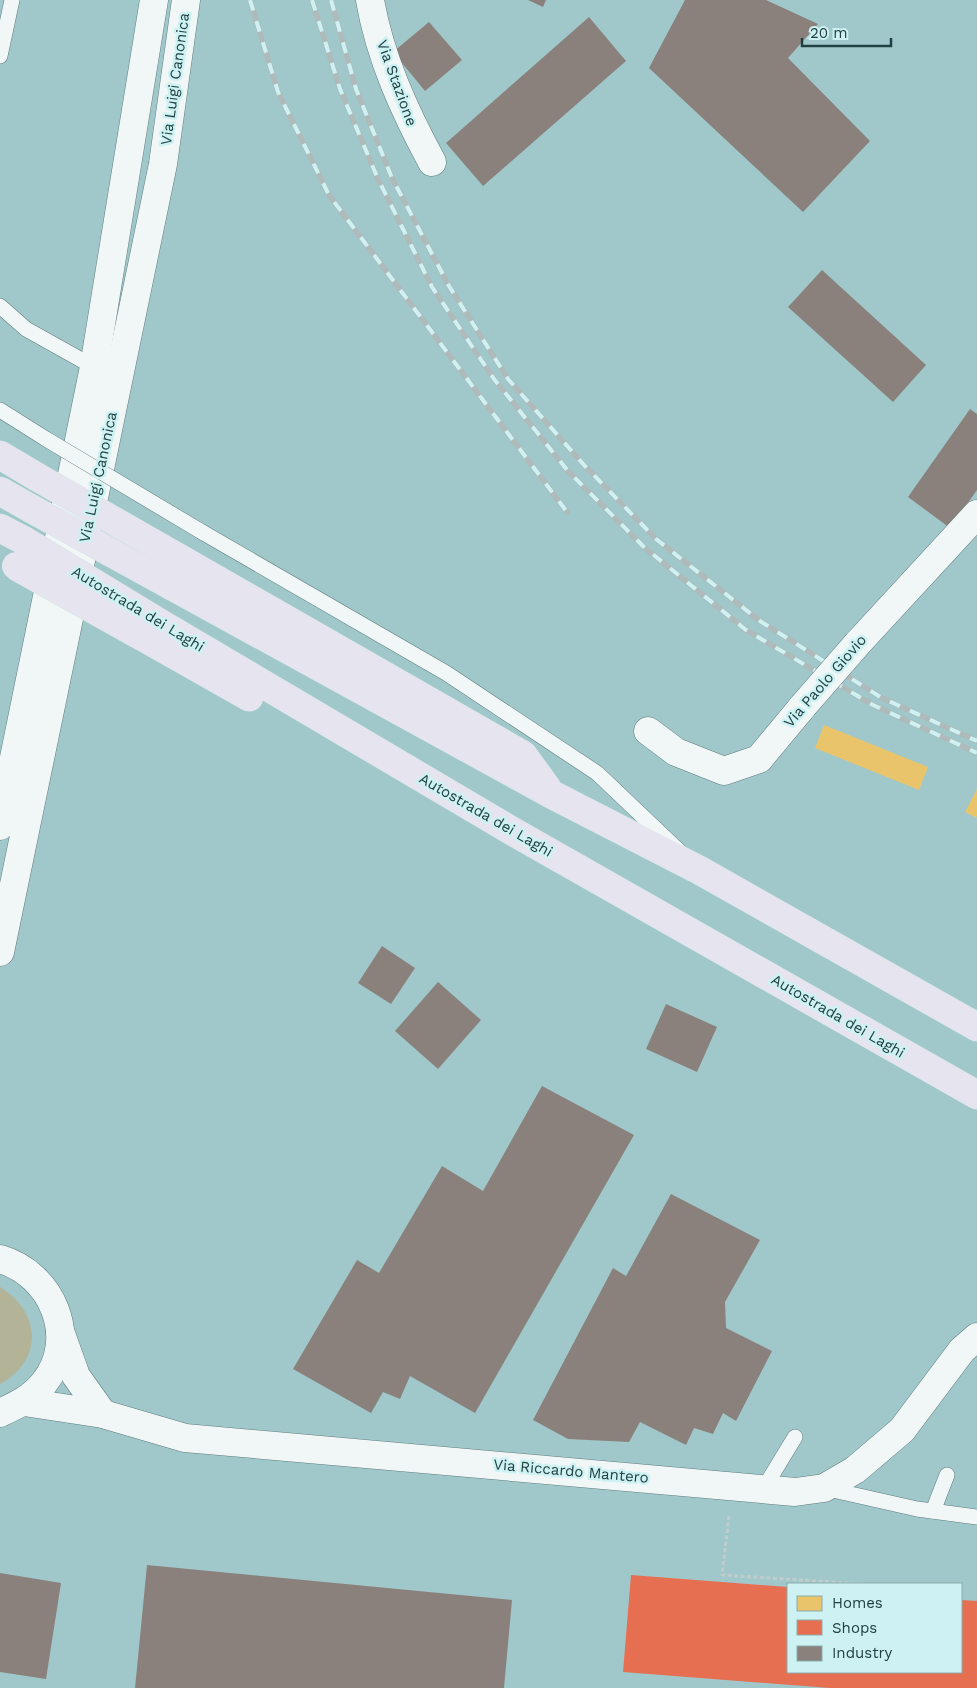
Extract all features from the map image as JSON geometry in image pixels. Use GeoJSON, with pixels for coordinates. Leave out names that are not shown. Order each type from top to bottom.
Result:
{"type":"FeatureCollection","features":[{"type":"Feature","properties":{"kind":"highway"},"geometry":{"type":"LineString","coordinates":[[0,455],[523,754],[551,794]]}},
{"type":"Feature","properties":{"kind":"highway"},"geometry":{"type":"LineString","coordinates":[[0,491],[551,794],[699,870],[977,1027]]}},
{"type":"Feature","properties":{"kind":"highway","name":"Autostrada dei Laghi"},"geometry":{"type":"LineString","coordinates":[[11,534],[148,628],[512,831],[977,1096]]}},
{"type":"Feature","properties":{"kind":"highway"},"geometry":{"type":"LineString","coordinates":[[8,562],[148,628]]}},
{"type":"Feature","properties":{"kind":"street","name":"Via Luigi Canonica"},"geometry":{"type":"LineString","coordinates":[[1,818],[94,367],[154,0]]}},
{"type":"Feature","properties":{"kind":"street","name":"Via Luigi Canonica"},"geometry":{"type":"LineString","coordinates":[[0,952],[163,164],[186,0]]}},
{"type":"Feature","properties":{"kind":"street","name":"Via Stazione"},"geometry":{"type":"LineString","coordinates":[[370,0],[388,66],[407,116],[432,162]]}},
{"type":"Feature","properties":{"kind":"street","name":"Via Paolo Giovio"},"geometry":{"type":"LineString","coordinates":[[648,731],[676,752],[724,771],[758,759],[858,643],[977,514]]}},
{"type":"Feature","properties":{"kind":"street"},"geometry":{"type":"LineString","coordinates":[[5,1258],[38,1280],[53,1303],[60,1331],[76,1376],[103,1414]]}},
{"type":"Feature","properties":{"kind":"street"},"geometry":{"type":"LineString","coordinates":[[12,1408],[44,1383],[57,1358],[60,1331]]}},
{"type":"Feature","properties":{"kind":"street","name":"Via Riccardo Mantero"},"geometry":{"type":"LineString","coordinates":[[12,1408],[103,1414],[184,1438],[733,1485],[795,1492],[824,1488],[856,1470],[902,1430],[962,1350],[977,1337]]}},
{"type":"Feature","properties":{"kind":"lane"},"geometry":{"type":"LineString","coordinates":[[0,56],[12,0]]}},
{"type":"Feature","properties":{"kind":"lane"},"geometry":{"type":"LineString","coordinates":[[0,306],[26,329],[94,367]]}},
{"type":"Feature","properties":{"kind":"lane"},"geometry":{"type":"LineString","coordinates":[[0,410],[202,532],[446,673],[597,773],[699,870]]}},
{"type":"Feature","properties":{"kind":"lane"},"geometry":{"type":"LineString","coordinates":[[764,1488],[795,1436]]}},
{"type":"Feature","properties":{"kind":"lane"},"geometry":{"type":"LineString","coordinates":[[933,1511],[947,1475]]}},
{"type":"Feature","properties":{"kind":"lane"},"geometry":{"type":"LineString","coordinates":[[824,1488],[933,1511],[977,1517]]}},
{"type":"Feature","properties":{"kind":"path"},"geometry":{"type":"LineString","coordinates":[[733,1485],[722,1575],[846,1583]]}},
{"type":"Feature","properties":{"kind":"green space"},"geometry":{"type":"Polygon","coordinates":[[[0,1287],[14,1297],[23,1309],[30,1322],[32,1336],[30,1349],[24,1362],[14,1374],[0,1384],[0,1287]]]}},
{"type":"Feature","properties":{"kind":"building: Homes"},"geometry":{"type":"Polygon","coordinates":[[[824,725],[928,767],[919,790],[815,748],[824,725]]]}},
{"type":"Feature","properties":{"kind":"building: Homes"},"geometry":{"type":"Polygon","coordinates":[[[977,789],[977,818],[965,812],[977,789]]]}},
{"type":"Feature","properties":{"kind":"building: Shops"},"geometry":{"type":"Polygon","coordinates":[[[631,1575],[787,1587],[787,1673],[962,1673],[962,1600],[977,1601],[977,1688],[830,1688],[623,1672],[631,1575]]]}},
{"type":"Feature","properties":{"kind":"building: Industry"},"geometry":{"type":"Polygon","coordinates":[[[528,0],[546,0],[543,7],[528,0]]]}},
{"type":"Feature","properties":{"kind":"building: Industry"},"geometry":{"type":"Polygon","coordinates":[[[685,0],[766,0],[818,24],[788,58],[870,141],[803,212],[649,68],[685,0]]]}},
{"type":"Feature","properties":{"kind":"building: Industry"},"geometry":{"type":"Polygon","coordinates":[[[589,17],[626,61],[483,186],[446,143],[589,17]]]}},
{"type":"Feature","properties":{"kind":"building: Industry"},"geometry":{"type":"Polygon","coordinates":[[[429,22],[462,60],[425,91],[393,52],[429,22]]]}},
{"type":"Feature","properties":{"kind":"building: Industry"},"geometry":{"type":"Polygon","coordinates":[[[822,270],[926,365],[893,402],[788,307],[822,270]]]}},
{"type":"Feature","properties":{"kind":"building: Industry"},"geometry":{"type":"Polygon","coordinates":[[[970,409],[977,414],[977,490],[950,528],[908,497],[970,409]]]}},
{"type":"Feature","properties":{"kind":"building: Industry"},"geometry":{"type":"Polygon","coordinates":[[[382,946],[415,968],[391,1004],[358,983],[382,946]]]}},
{"type":"Feature","properties":{"kind":"building: Industry"},"geometry":{"type":"Polygon","coordinates":[[[438,982],[481,1020],[438,1069],[395,1031],[438,982]]]}},
{"type":"Feature","properties":{"kind":"building: Industry"},"geometry":{"type":"Polygon","coordinates":[[[666,1004],[717,1027],[697,1072],[646,1049],[666,1004]]]}},
{"type":"Feature","properties":{"kind":"building: Industry"},"geometry":{"type":"Polygon","coordinates":[[[542,1086],[634,1135],[475,1413],[410,1376],[400,1399],[383,1392],[371,1413],[293,1369],[357,1260],[379,1273],[442,1166],[483,1191],[542,1086]]]}},
{"type":"Feature","properties":{"kind":"building: Industry"},"geometry":{"type":"Polygon","coordinates":[[[671,1194],[760,1240],[725,1302],[726,1328],[772,1351],[736,1421],[723,1413],[713,1434],[694,1428],[686,1445],[640,1422],[629,1442],[568,1439],[533,1420],[613,1268],[626,1276],[671,1194]]]}},
{"type":"Feature","properties":{"kind":"building: Industry"},"geometry":{"type":"Polygon","coordinates":[[[147,1565],[512,1600],[504,1688],[135,1688],[147,1565]]]}},
{"type":"Feature","properties":{"kind":"building: Industry"},"geometry":{"type":"Polygon","coordinates":[[[0,1573],[61,1583],[46,1679],[0,1672],[0,1573]]]}},
{"type":"Feature","properties":{"kind":"railway"},"geometry":{"type":"LineString","coordinates":[[250,0],[278,92],[329,195],[567,512]]}},
{"type":"Feature","properties":{"kind":"railway"},"geometry":{"type":"LineString","coordinates":[[312,0],[340,89],[378,179],[432,287],[494,379],[568,471],[644,547],[746,630],[873,705],[977,753]]}},
{"type":"Feature","properties":{"kind":"railway"},"geometry":{"type":"LineString","coordinates":[[331,0],[356,89],[392,178],[449,286],[508,379],[584,465],[656,539],[760,621],[882,698],[977,741]]}}]}
